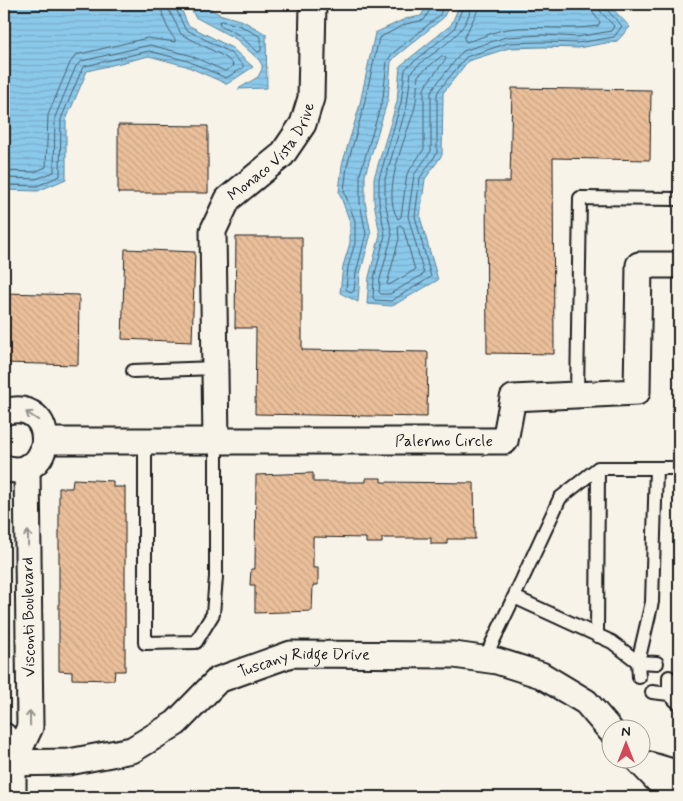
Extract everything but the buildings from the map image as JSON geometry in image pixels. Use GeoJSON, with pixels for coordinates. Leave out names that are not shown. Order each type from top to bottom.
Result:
{"type":"FeatureCollection","features":[{"type":"Feature","properties":{"kind":"street","name":"Monaco Vista Drive"},"geometry":{"type":"LineString","coordinates":[[216,442],[214,232],[228,199],[282,156],[303,124],[311,98],[313,4]]}},
{"type":"Feature","properties":{"kind":"street","name":"Palermo Circle"},"geometry":{"type":"LineString","coordinates":[[46,441],[505,441],[513,398],[637,392],[639,265],[679,265]]}},
{"type":"Feature","properties":{"kind":"street"},"geometry":{"type":"LineString","coordinates":[[4,412],[22,410],[31,414],[42,426],[46,441],[42,453],[36,462],[16,468]]}},
{"type":"Feature","properties":{"kind":"street","name":"Visconti Boulevard"},"geometry":{"type":"LineString","coordinates":[[8,763],[30,727],[16,468]]}},
{"type":"Feature","properties":{"kind":"street","name":"Tuscany Ridge Drive"},"geometry":{"type":"LineString","coordinates":[[8,763],[69,762],[132,750],[176,723],[218,680],[291,654],[454,655],[497,661],[541,675],[586,702],[600,718]]}},
{"type":"Feature","properties":{"kind":"street","name":"Visconti Boulevard"},"geometry":{"type":"LineString","coordinates":[[4,736],[13,797]]}},
{"type":"Feature","properties":{"kind":"street"},"geometry":{"type":"LineString","coordinates":[[650,765],[679,774]]}},
{"type":"Feature","properties":{"kind":"street"},"geometry":{"type":"LineString","coordinates":[[645,768],[666,788],[679,796]]}},
{"type":"Feature","properties":{"kind":"lane"},"geometry":{"type":"LineString","coordinates":[[577,395],[580,198],[679,199]]}},
{"type":"Feature","properties":{"kind":"lane"},"geometry":{"type":"LineString","coordinates":[[133,371],[215,368]]}},
{"type":"Feature","properties":{"kind":"lane"},"geometry":{"type":"LineString","coordinates":[[145,441],[145,644],[196,642],[213,614],[216,577],[216,442]]}},
{"type":"Feature","properties":{"kind":"lane"},"geometry":{"type":"LineString","coordinates":[[484,660],[560,498],[598,468],[679,468]]}},
{"type":"Feature","properties":{"kind":"lane"},"geometry":{"type":"LineString","coordinates":[[597,636],[598,468]]}},
{"type":"Feature","properties":{"kind":"lane"},"geometry":{"type":"LineString","coordinates":[[639,677],[638,662],[652,602],[656,468]]}},
{"type":"Feature","properties":{"kind":"lane"},"geometry":{"type":"LineString","coordinates":[[514,597],[612,642],[638,662],[657,663]]}},
{"type":"Feature","properties":{"kind":"lane"},"geometry":{"type":"LineString","coordinates":[[669,677],[669,694]]}},
{"type":"Feature","properties":{"kind":"lane"},"geometry":{"type":"LineString","coordinates":[[652,692],[669,694],[679,704]]}},
{"type":"Feature","properties":{"kind":"water"},"geometry":{"type":"Polygon","coordinates":[[[4,4],[179,4],[188,25],[232,48],[253,67],[227,84],[186,66],[149,56],[87,71],[66,120],[66,179],[38,191],[4,190],[4,4]]]}},
{"type":"Feature","properties":{"kind":"water"},"geometry":{"type":"Polygon","coordinates":[[[189,4],[203,4],[219,14],[243,21],[266,34],[267,88],[238,89],[258,77],[262,65],[236,39],[195,17],[189,4]]]}},
{"type":"Feature","properties":{"kind":"water"},"geometry":{"type":"Polygon","coordinates":[[[428,4],[450,4],[443,18],[391,62],[388,99],[365,175],[365,202],[371,234],[360,274],[358,302],[340,293],[343,266],[350,243],[350,222],[339,192],[342,165],[359,108],[375,33],[405,19],[421,16],[428,4]]]}},
{"type":"Feature","properties":{"kind":"water"},"geometry":{"type":"Polygon","coordinates":[[[460,4],[605,4],[610,6],[630,27],[617,41],[578,48],[509,48],[468,61],[443,93],[442,155],[425,179],[420,217],[438,280],[392,306],[367,304],[369,277],[380,235],[374,202],[374,178],[397,102],[400,66],[451,25],[460,4]]]}}]}
